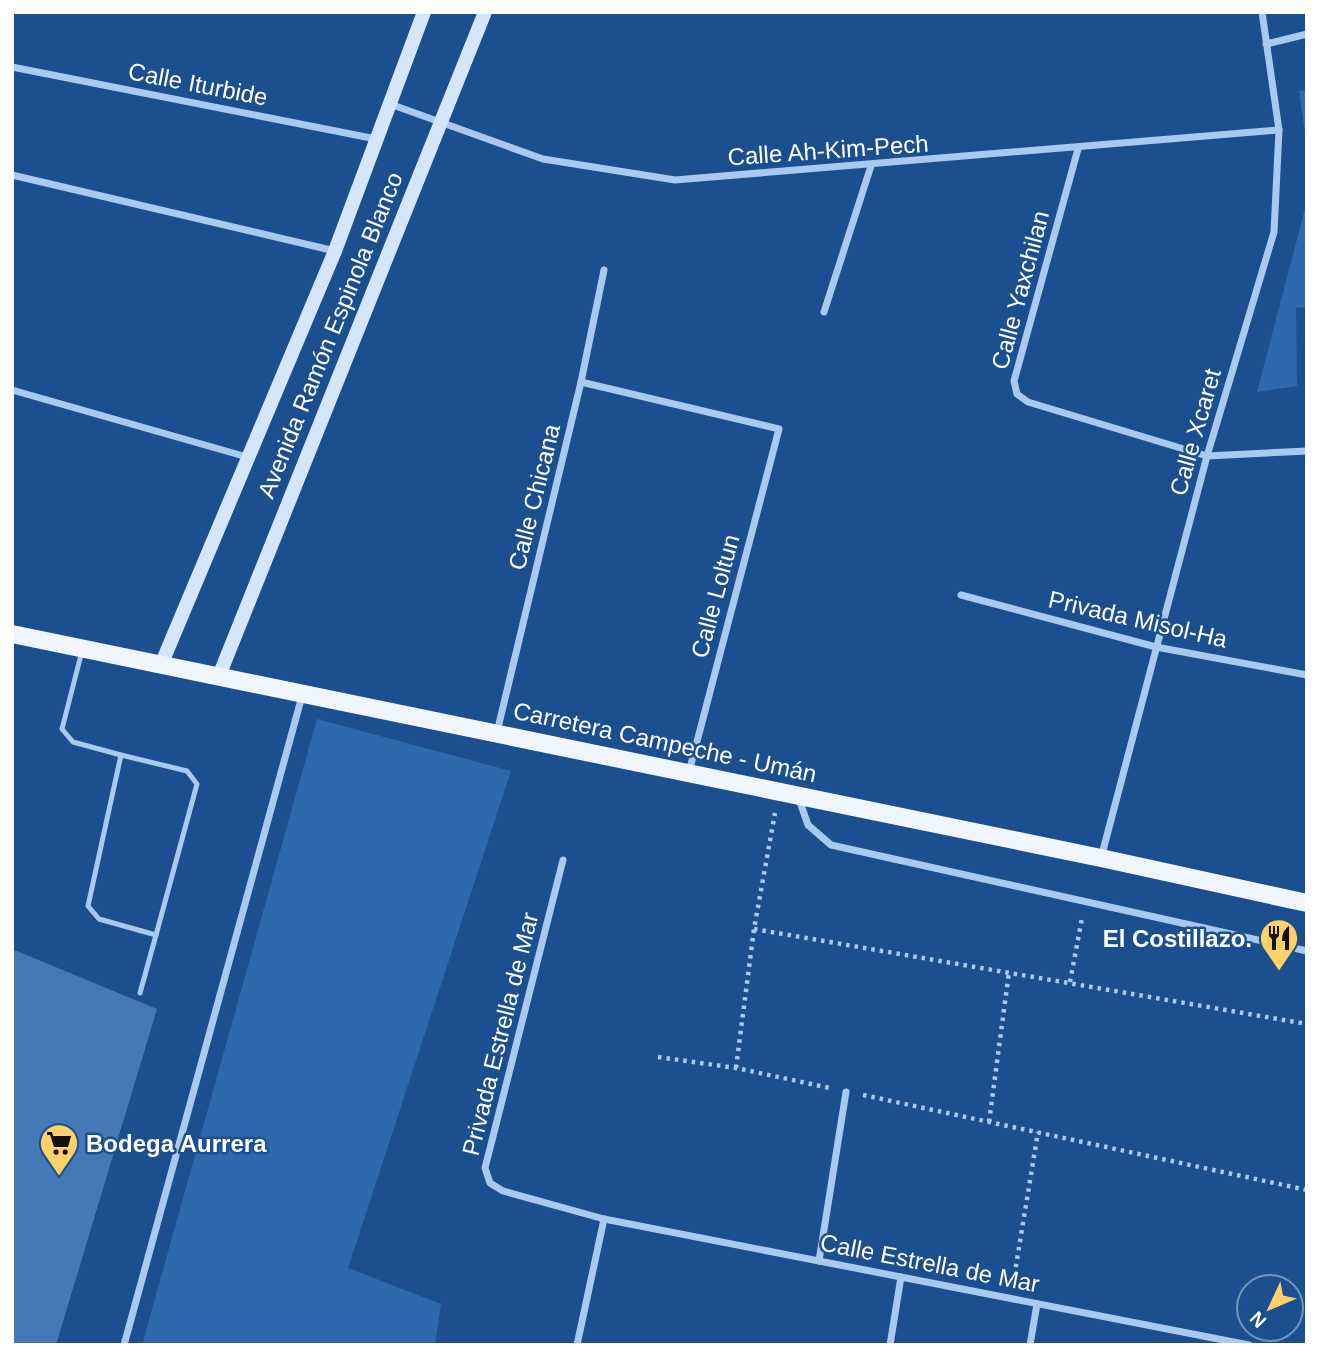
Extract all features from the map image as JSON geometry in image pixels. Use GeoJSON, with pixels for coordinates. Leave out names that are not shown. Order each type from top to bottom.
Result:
{"type":"FeatureCollection","features":[{"type":"Feature","properties":{"kind":"main road","name":"Avenida Ramón Espinola Blanco"},"geometry":{"type":"LineString","coordinates":[[161,665],[335,251],[424,12]]}},
{"type":"Feature","properties":{"kind":"main road","name":"Avenida Ramón Espinola Blanco"},"geometry":{"type":"LineString","coordinates":[[219,676],[485,12]]}},
{"type":"Feature","properties":{"kind":"main road","name":"Carretera Campeche - Umán"},"geometry":{"type":"LineString","coordinates":[[12,634],[219,676],[302,696],[497,732],[1307,903]]}},
{"type":"Feature","properties":{"kind":"street","name":"Calle Xcaret"},"geometry":{"type":"LineString","coordinates":[[1101,858],[1207,456],[1274,232],[1279,130],[1262,12]]}},
{"type":"Feature","properties":{"kind":"street"},"geometry":{"type":"LineString","coordinates":[[1266,44],[1307,34]]}},
{"type":"Feature","properties":{"kind":"street","name":"Calle Iturbide"},"geometry":{"type":"LineString","coordinates":[[12,67],[376,139]]}},
{"type":"Feature","properties":{"kind":"street","name":"Calle Ah-Kim-Pech"},"geometry":{"type":"LineString","coordinates":[[389,104],[543,159],[675,180],[1078,149],[1279,130]]}},
{"type":"Feature","properties":{"kind":"street","name":"Calle Yaxchilan"},"geometry":{"type":"LineString","coordinates":[[1078,149],[1014,381],[1017,394],[1028,402],[1207,456],[1307,451]]}},
{"type":"Feature","properties":{"kind":"street"},"geometry":{"type":"LineString","coordinates":[[824,312],[871,166]]}},
{"type":"Feature","properties":{"kind":"street"},"geometry":{"type":"LineString","coordinates":[[12,175],[335,251]]}},
{"type":"Feature","properties":{"kind":"street","name":"Calle Chicana"},"geometry":{"type":"LineString","coordinates":[[497,732],[581,382],[604,270]]}},
{"type":"Feature","properties":{"kind":"street","name":"Calle Loltun"},"geometry":{"type":"LineString","coordinates":[[581,382],[779,429],[689,772]]}},
{"type":"Feature","properties":{"kind":"street"},"geometry":{"type":"LineString","coordinates":[[12,390],[247,457]]}},
{"type":"Feature","properties":{"kind":"street","name":"Privada Misol-Ha"},"geometry":{"type":"LineString","coordinates":[[961,595],[1156,647],[1307,675]]}},
{"type":"Feature","properties":{"kind":"street"},"geometry":{"type":"LineString","coordinates":[[124,1345],[302,696]]}},
{"type":"Feature","properties":{"kind":"street"},"geometry":{"type":"LineString","coordinates":[[798,795],[808,825],[831,845],[1307,951]]}},
{"type":"Feature","properties":{"kind":"street","name":"Privada Estrella de Mar"},"geometry":{"type":"LineString","coordinates":[[564,860],[485,1168],[490,1183],[503,1191],[604,1219]]}},
{"type":"Feature","properties":{"kind":"street"},"geometry":{"type":"LineString","coordinates":[[819,1261],[846,1092]]}},
{"type":"Feature","properties":{"kind":"street"},"geometry":{"type":"LineString","coordinates":[[577,1345],[604,1219]]}},
{"type":"Feature","properties":{"kind":"street","name":"Calle Estrella de Mar"},"geometry":{"type":"LineString","coordinates":[[604,1219],[1249,1345]]}},
{"type":"Feature","properties":{"kind":"street"},"geometry":{"type":"LineString","coordinates":[[890,1345],[901,1277]]}},
{"type":"Feature","properties":{"kind":"street"},"geometry":{"type":"LineString","coordinates":[[1030,1345],[1037,1304]]}},
{"type":"Feature","properties":{"kind":"lane"},"geometry":{"type":"LineString","coordinates":[[83,648],[62,729],[73,742],[187,771],[197,784],[141,993]]}},
{"type":"Feature","properties":{"kind":"lane"},"geometry":{"type":"LineString","coordinates":[[121,755],[88,906],[99,919],[156,935]]}},
{"type":"Feature","properties":{"kind":"path"},"geometry":{"type":"LineString","coordinates":[[736,1068],[754,929],[779,792]]}},
{"type":"Feature","properties":{"kind":"path"},"geometry":{"type":"LineString","coordinates":[[1070,982],[1085,902]]}},
{"type":"Feature","properties":{"kind":"path"},"geometry":{"type":"LineString","coordinates":[[754,929],[1307,1024]]}},
{"type":"Feature","properties":{"kind":"path"},"geometry":{"type":"LineString","coordinates":[[989,1122],[1009,972]]}},
{"type":"Feature","properties":{"kind":"path"},"geometry":{"type":"LineString","coordinates":[[658,1057],[736,1068],[1307,1190]]}},
{"type":"Feature","properties":{"kind":"path"},"geometry":{"type":"LineString","coordinates":[[1010,1298],[1038,1132]]}},
{"type":"Feature","properties":{"kind":"shaded area"},"geometry":{"type":"Polygon","coordinates":[[[1307,90],[1307,147],[1299,91],[1307,90]]]}},
{"type":"Feature","properties":{"kind":"shaded area"},"geometry":{"type":"Polygon","coordinates":[[[1307,201],[1307,307],[1296,308],[1297,386],[1257,392],[1307,201]]]}},
{"type":"Feature","properties":{"kind":"shaded area"},"geometry":{"type":"Polygon","coordinates":[[[317,719],[511,771],[348,1268],[441,1304],[435,1345],[142,1345],[317,719]]]}},
{"type":"Feature","properties":{"kind":"building","name":"Bodega Aurrera"},"geometry":{"type":"Polygon","coordinates":[[[12,949],[157,1009],[56,1345],[12,1345],[12,949]]]}},
{"type":"Feature","properties":{"kind":"place","name":"El Costillazo."},"geometry":{"type":"Point","coordinates":[1279,972]}},
{"type":"Feature","properties":{"kind":"place","name":"Bodega Aurrera"},"geometry":{"type":"Point","coordinates":[59,1177]}}]}
